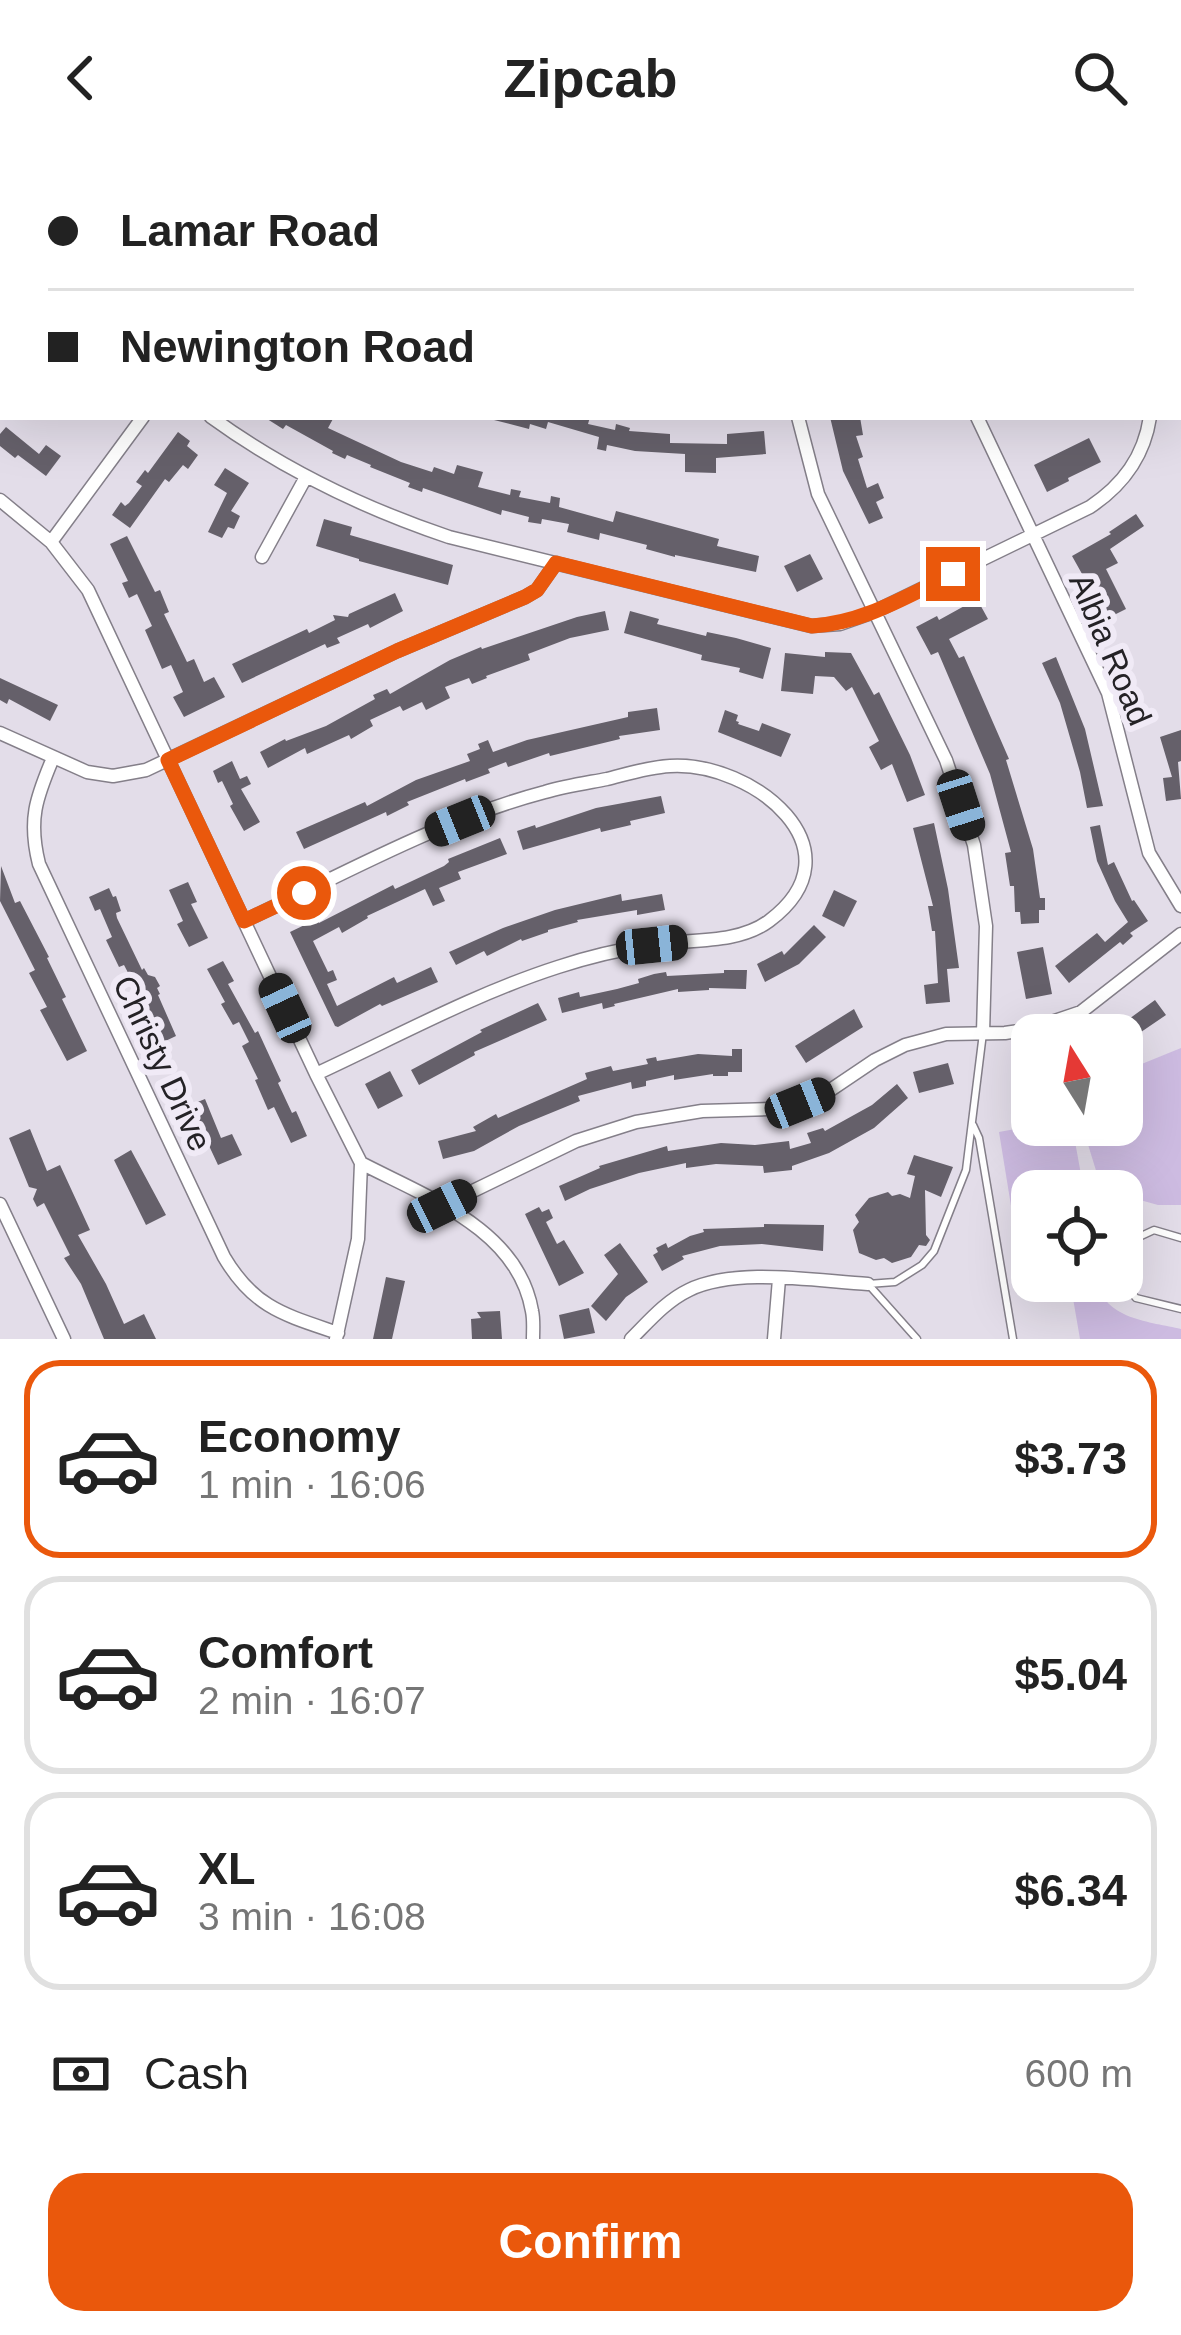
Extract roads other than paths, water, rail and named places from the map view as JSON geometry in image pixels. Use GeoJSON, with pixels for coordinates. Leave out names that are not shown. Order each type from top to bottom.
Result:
{"type":"FeatureCollection","features":[{"type":"Feature","properties":{"kind":"street"},"geometry":{"type":"LineString","coordinates":[[51,542],[141,420]]}},
{"type":"Feature","properties":{"kind":"street"},"geometry":{"type":"LineString","coordinates":[[216,420],[305,477],[369,508],[448,537],[812,626],[840,624],[874,612],[1090,507],[1112,492],[1136,464],[1150,420]]}},
{"type":"Feature","properties":{"kind":"street"},"geometry":{"type":"LineString","coordinates":[[799,420],[818,494],[946,760],[974,845],[986,926],[983,1033]]}},
{"type":"Feature","properties":{"kind":"street","name":"Albia Road"},"geometry":{"type":"LineString","coordinates":[[978,420],[1108,693],[1149,853],[1181,906]]}},
{"type":"Feature","properties":{"kind":"street"},"geometry":{"type":"LineString","coordinates":[[262,557],[305,477]]}},
{"type":"Feature","properties":{"kind":"street"},"geometry":{"type":"LineString","coordinates":[[0,500],[51,542],[88,590],[361,1162],[358,1238],[337,1336]]}},
{"type":"Feature","properties":{"kind":"street"},"geometry":{"type":"LineString","coordinates":[[0,733],[87,772],[113,776],[146,770],[397,651],[525,597],[537,590],[556,563]]}},
{"type":"Feature","properties":{"kind":"street","name":"Christy Drive"},"geometry":{"type":"LineString","coordinates":[[53,758],[33,811],[39,863],[224,1257],[250,1292],[278,1313],[337,1336]]}},
{"type":"Feature","properties":{"kind":"street"},"geometry":{"type":"LineString","coordinates":[[244,921],[488,810],[546,791],[668,766],[705,768],[744,780],[761,790],[799,833],[806,859],[800,884],[787,906],[743,935],[652,945],[562,966],[500,988],[316,1074]]}},
{"type":"Feature","properties":{"kind":"street"},"geometry":{"type":"LineString","coordinates":[[442,1206],[576,1141],[658,1118],[800,1103],[905,1045],[946,1034],[1005,1034],[1081,1012],[1181,934]]}},
{"type":"Feature","properties":{"kind":"street"},"geometry":{"type":"LineString","coordinates":[[361,1162],[486,1233],[506,1252],[532,1310],[533,1339]]}},
{"type":"Feature","properties":{"kind":"street"},"geometry":{"type":"LineString","coordinates":[[0,1204],[64,1339]]}},
{"type":"Feature","properties":{"kind":"street"},"geometry":{"type":"LineString","coordinates":[[631,1339],[669,1302],[717,1280],[739,1276],[868,1284]]}},
{"type":"Feature","properties":{"kind":"street"},"geometry":{"type":"LineString","coordinates":[[774,1339],[779,1279]]}},
{"type":"Feature","properties":{"kind":"lane"},"geometry":{"type":"LineString","coordinates":[[868,1284],[895,1282],[934,1251],[966,1170],[983,1033]]}},
{"type":"Feature","properties":{"kind":"lane"},"geometry":{"type":"LineString","coordinates":[[972,1122],[980,1138],[1013,1339]]}},
{"type":"Feature","properties":{"kind":"lane"},"geometry":{"type":"LineString","coordinates":[[1143,1235],[1154,1230],[1181,1238]]}},
{"type":"Feature","properties":{"kind":"lane"},"geometry":{"type":"LineString","coordinates":[[868,1284],[917,1339]]}},
{"type":"Feature","properties":{"kind":"lane"},"geometry":{"type":"LineString","coordinates":[[1143,1300],[1181,1309]]}}]}
